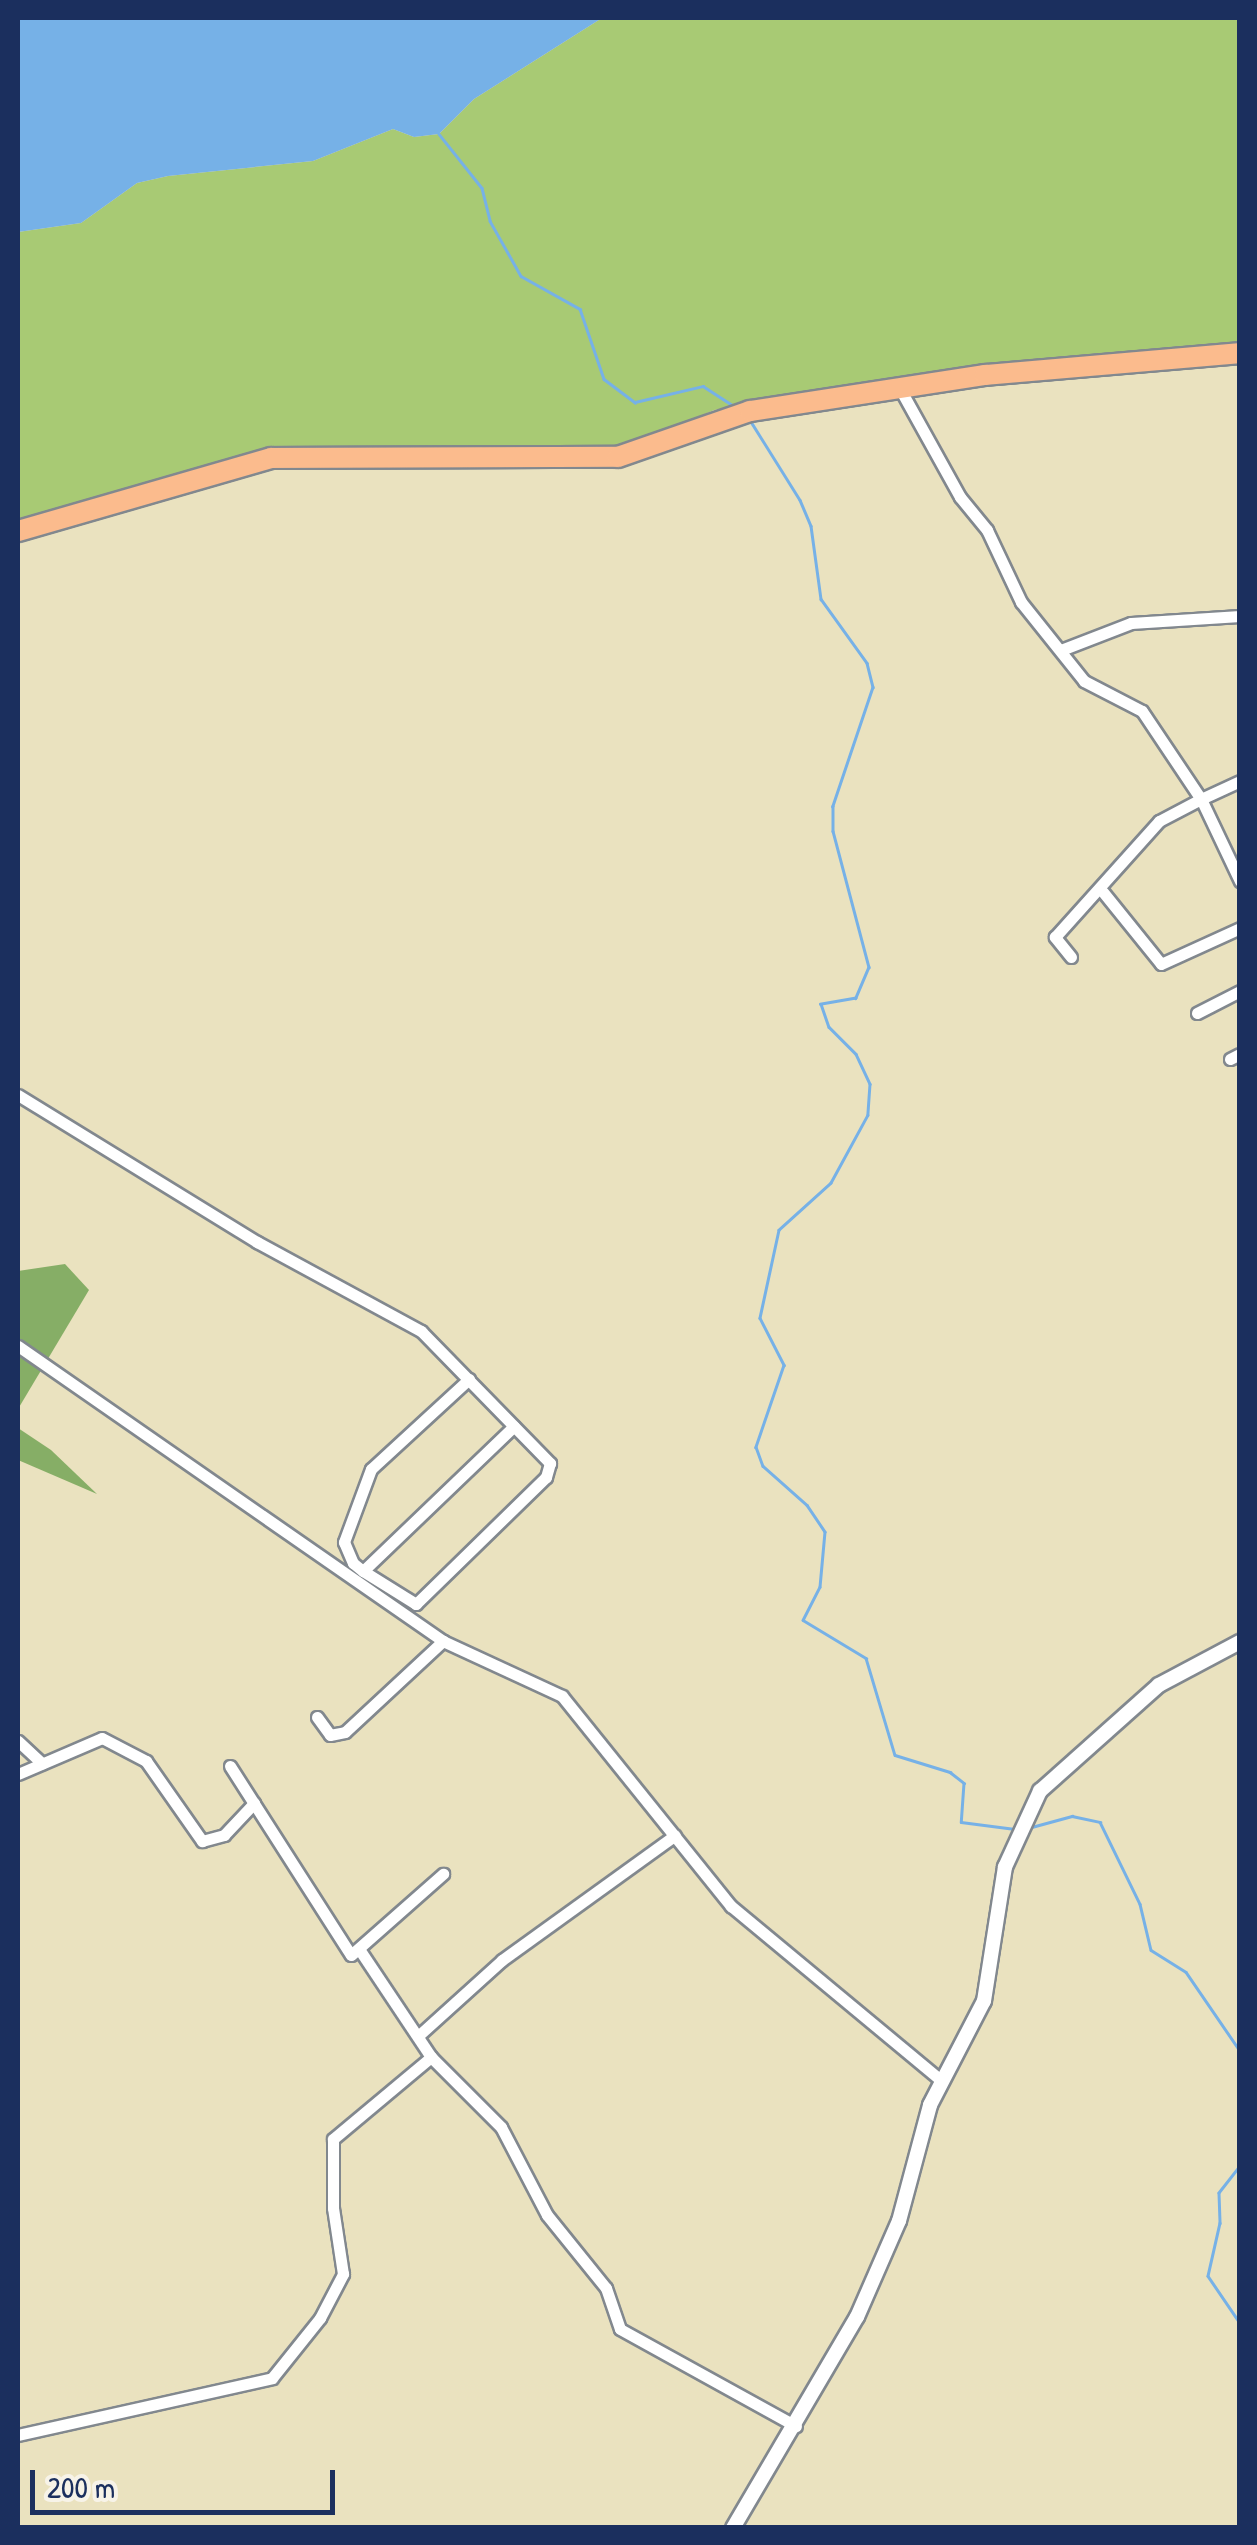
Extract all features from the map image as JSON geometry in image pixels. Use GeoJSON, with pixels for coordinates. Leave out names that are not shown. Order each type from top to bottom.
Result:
{"type":"FeatureCollection","features":[{"type":"Feature","properties":{"kind":"highway"},"geometry":{"type":"LineString","coordinates":[[18,531],[270,458],[618,457],[742,412],[899,387],[1240,353]]}},
{"type":"Feature","properties":{"kind":"street"},"geometry":{"type":"LineString","coordinates":[[899,387],[960,497],[987,530],[1021,602],[1092,688],[1142,711],[1201,800],[1240,882]]}},
{"type":"Feature","properties":{"kind":"street"},"geometry":{"type":"LineString","coordinates":[[1061,650],[1131,623],[1240,616]]}},
{"type":"Feature","properties":{"kind":"street"},"geometry":{"type":"LineString","coordinates":[[1071,958],[1056,937],[1103,892],[1160,822],[1240,781]]}},
{"type":"Feature","properties":{"kind":"street"},"geometry":{"type":"LineString","coordinates":[[1103,892],[1160,964],[1240,928]]}},
{"type":"Feature","properties":{"kind":"street"},"geometry":{"type":"LineString","coordinates":[[1197,1013],[1240,991]]}},
{"type":"Feature","properties":{"kind":"street"},"geometry":{"type":"LineString","coordinates":[[18,1095],[257,1242],[410,1323],[469,1380],[550,1463],[550,1473],[416,1604],[401,1600],[363,1571],[344,1542],[371,1468],[469,1380]]}},
{"type":"Feature","properties":{"kind":"street"},"geometry":{"type":"LineString","coordinates":[[18,1346],[443,1641],[562,1696],[761,1934],[942,2081]]}},
{"type":"Feature","properties":{"kind":"street"},"geometry":{"type":"LineString","coordinates":[[363,1571],[514,1426]]}},
{"type":"Feature","properties":{"kind":"street"},"geometry":{"type":"LineString","coordinates":[[317,1717],[330,1735],[345,1732],[443,1641]]}},
{"type":"Feature","properties":{"kind":"street"},"geometry":{"type":"LineString","coordinates":[[733,2528],[858,2317],[899,2221],[918,2139],[942,2081],[984,2001],[994,1917],[1030,1808],[1054,1775],[1150,1693],[1240,1642]]}},
{"type":"Feature","properties":{"kind":"street"},"geometry":{"type":"LineString","coordinates":[[18,1774],[92,1738],[122,1746],[146,1761],[202,1841],[224,1835],[254,1803]]}},
{"type":"Feature","properties":{"kind":"street"},"geometry":{"type":"LineString","coordinates":[[18,1741],[42,1763]]}},
{"type":"Feature","properties":{"kind":"street"},"geometry":{"type":"LineString","coordinates":[[230,1766],[336,1940],[351,1955],[361,1952],[443,1874]]}},
{"type":"Feature","properties":{"kind":"street"},"geometry":{"type":"LineString","coordinates":[[418,2036],[502,1960],[676,1834]]}},
{"type":"Feature","properties":{"kind":"street"},"geometry":{"type":"LineString","coordinates":[[361,1952],[431,2058],[501,2127],[547,2215],[606,2288],[620,2329],[796,2426]]}},
{"type":"Feature","properties":{"kind":"street"},"geometry":{"type":"LineString","coordinates":[[18,2434],[272,2378],[320,2318],[343,2274],[333,2140],[431,2058]]}},
{"type":"Feature","properties":{"kind":"green space"},"geometry":{"type":"Polygon","coordinates":[[[602,18],[1239,18],[1239,347],[931,377],[714,410],[625,449],[288,450],[18,526],[18,232],[81,223],[137,183],[168,176],[313,161],[393,129],[414,137],[439,134],[474,99],[602,18]]]}},
{"type":"Feature","properties":{"kind":"green space"},"geometry":{"type":"Polygon","coordinates":[[[65,1264],[89,1290],[18,1409],[18,1271],[65,1264]]]}},
{"type":"Feature","properties":{"kind":"green space"},"geometry":{"type":"Polygon","coordinates":[[[18,1428],[51,1450],[97,1494],[18,1460],[18,1428]]]}},
{"type":"Feature","properties":{"kind":"water"},"geometry":{"type":"Polygon","coordinates":[[[18,18],[602,18],[474,99],[439,134],[414,137],[393,129],[313,161],[168,176],[137,183],[81,223],[18,232],[18,18]]]}},
{"type":"Feature","properties":{"kind":"waterway"},"geometry":{"type":"LineString","coordinates":[[439,134],[482,188],[490,221],[521,276],[580,309],[604,379],[635,402],[703,386],[737,408]]}},
{"type":"Feature","properties":{"kind":"waterway"},"geometry":{"type":"LineString","coordinates":[[750,420],[800,500],[811,526],[821,599],[867,663],[873,687],[833,806],[833,831],[869,967],[856,998],[821,1004],[829,1027],[856,1054],[870,1084],[868,1115],[831,1183],[779,1230],[760,1318],[784,1365],[756,1447],[763,1466],[807,1505],[825,1532],[820,1587],[803,1620],[866,1658],[895,1755],[950,1772],[964,1783],[961,1822],[1015,1829]]}},
{"type":"Feature","properties":{"kind":"waterway"},"geometry":{"type":"LineString","coordinates":[[1028,1828],[1072,1816],[1100,1822],[1140,1904],[1151,1950],[1186,1972],[1240,2051]]}},
{"type":"Feature","properties":{"kind":"waterway"},"geometry":{"type":"LineString","coordinates":[[1240,2166],[1219,2193],[1220,2223],[1208,2276],[1240,2323]]}}]}
